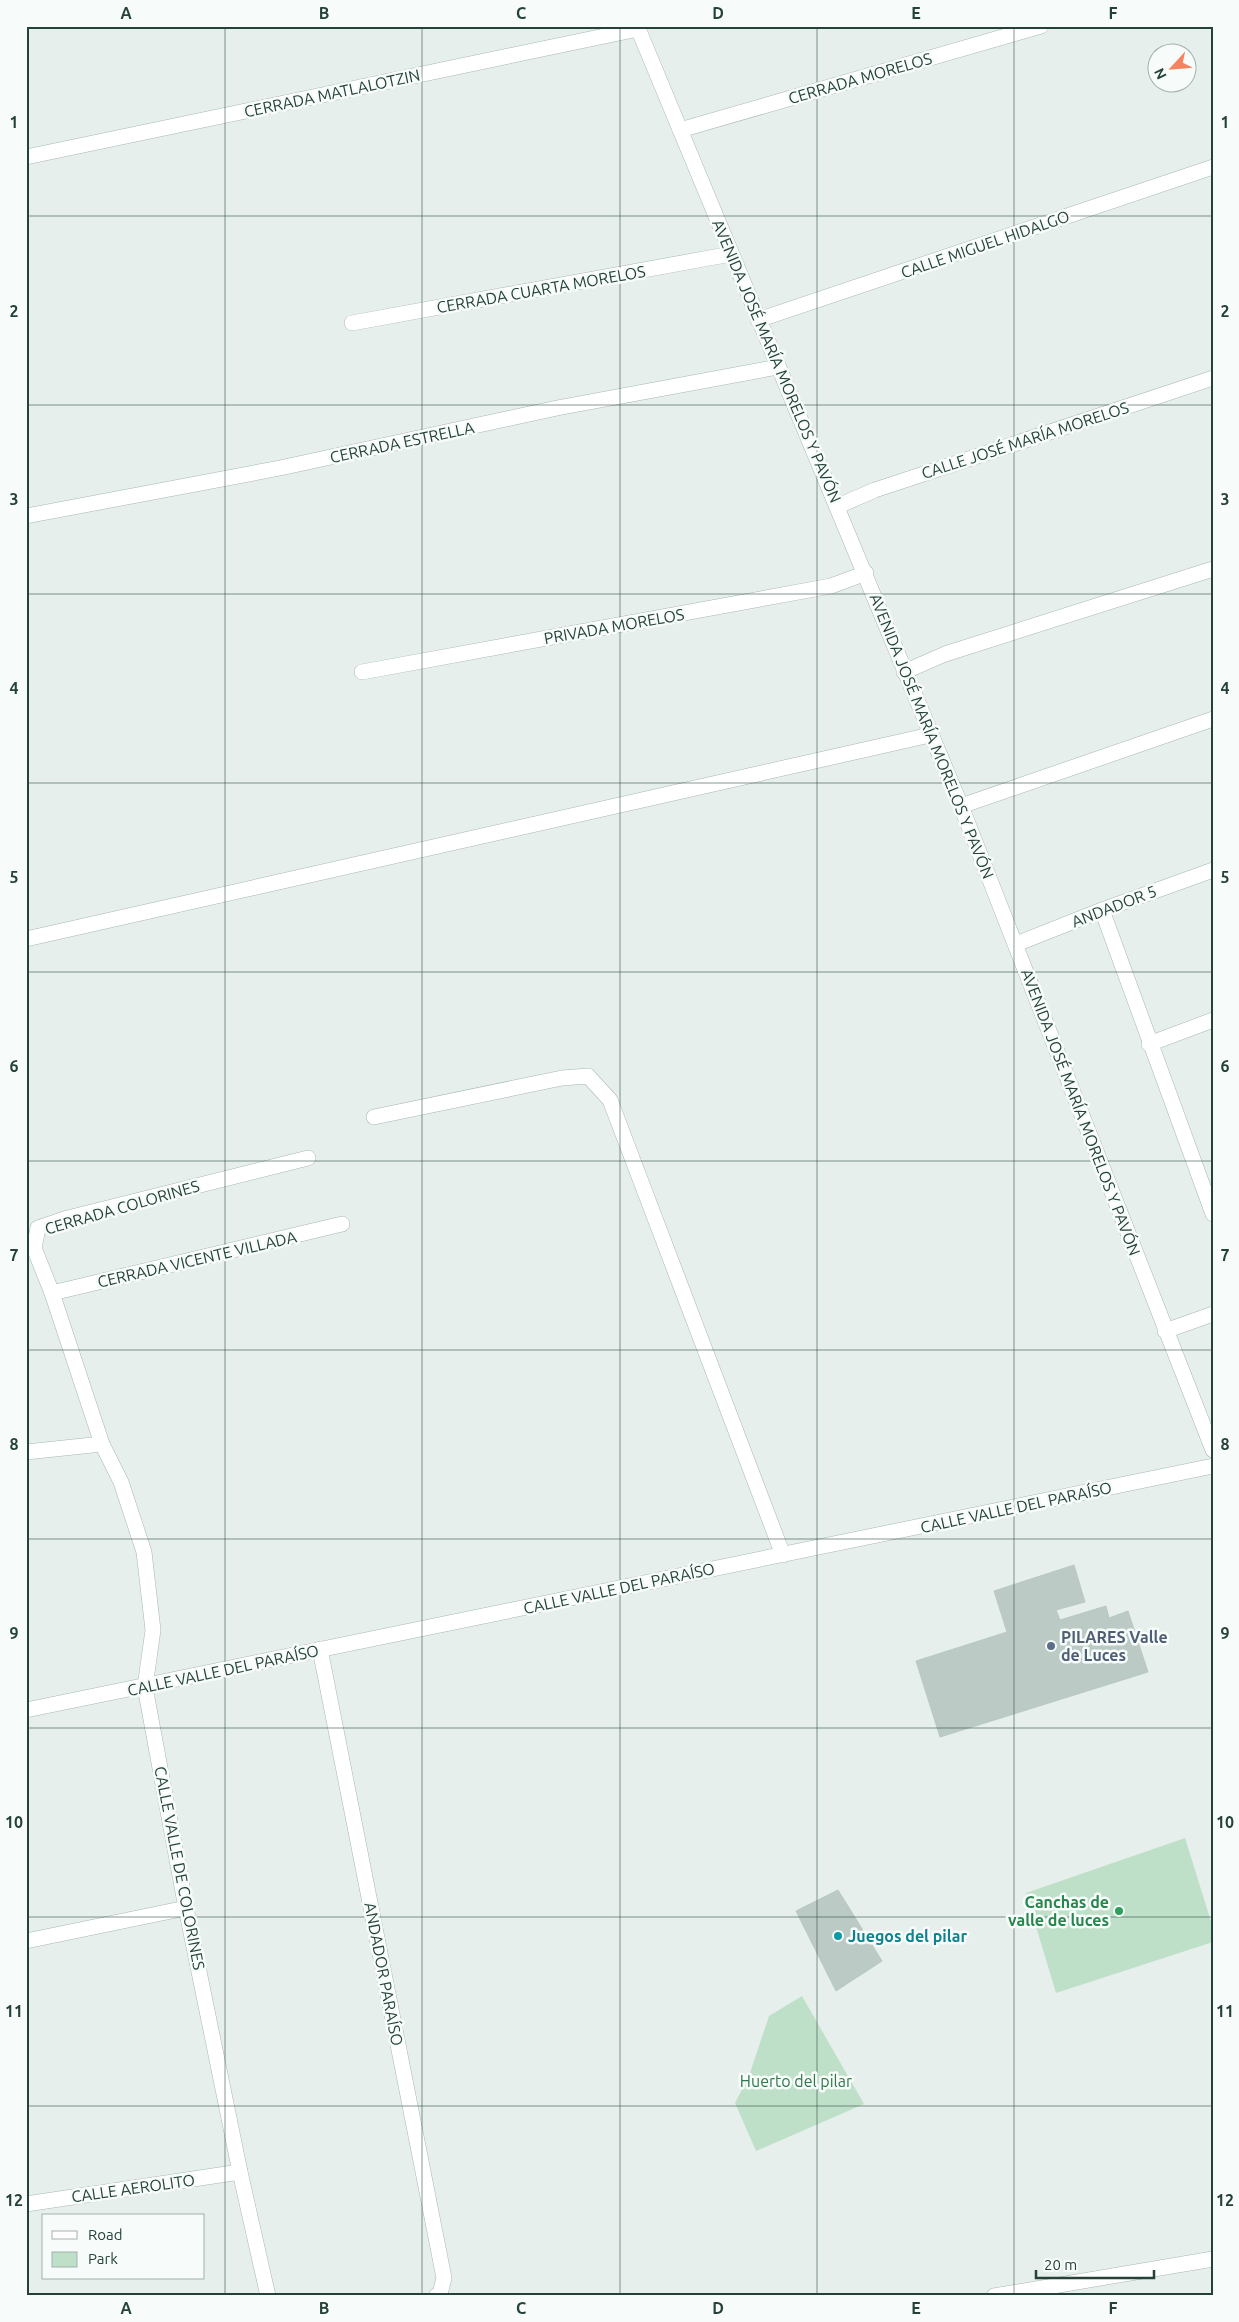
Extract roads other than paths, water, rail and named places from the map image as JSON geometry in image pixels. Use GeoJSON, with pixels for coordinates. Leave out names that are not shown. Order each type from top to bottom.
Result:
{"type":"FeatureCollection","features":[{"type":"Feature","properties":{"kind":"street","name":"CERRADA MORELOS"},"geometry":{"type":"LineString","coordinates":[[680,130],[1041,26]]}},
{"type":"Feature","properties":{"kind":"street","name":"AVENIDA JOSÉ MARÍA MORELOS Y PAVÓN"},"geometry":{"type":"LineString","coordinates":[[638,28],[758,320],[866,573],[904,672],[961,806],[1213,1450]]}},
{"type":"Feature","properties":{"kind":"street","name":"CERRADA MATLALOTZIN"},"geometry":{"type":"LineString","coordinates":[[26,157],[638,28]]}},
{"type":"Feature","properties":{"kind":"street","name":"CALLE MIGUEL HIDALGO"},"geometry":{"type":"LineString","coordinates":[[758,320],[1213,167]]}},
{"type":"Feature","properties":{"kind":"street","name":"CERRADA CUARTA MORELOS"},"geometry":{"type":"LineString","coordinates":[[352,323],[731,254]]}},
{"type":"Feature","properties":{"kind":"street","name":"CERRADA ESTRELLA"},"geometry":{"type":"LineString","coordinates":[[26,516],[280,468],[558,408],[778,367]]}},
{"type":"Feature","properties":{"kind":"street","name":"CALLE JOSÉ MARÍA MORELOS"},"geometry":{"type":"LineString","coordinates":[[838,506],[875,490],[1213,378]]}},
{"type":"Feature","properties":{"kind":"street"},"geometry":{"type":"LineString","coordinates":[[904,672],[945,654],[1213,570]]}},
{"type":"Feature","properties":{"kind":"street","name":"PRIVADA MORELOS"},"geometry":{"type":"LineString","coordinates":[[362,672],[831,586],[866,573]]}},
{"type":"Feature","properties":{"kind":"street"},"geometry":{"type":"LineString","coordinates":[[961,806],[1213,719]]}},
{"type":"Feature","properties":{"kind":"street"},"geometry":{"type":"LineString","coordinates":[[26,939],[930,735]]}},
{"type":"Feature","properties":{"kind":"street","name":"ANDADOR 5"},"geometry":{"type":"LineString","coordinates":[[1016,944],[1102,910],[1213,870]]}},
{"type":"Feature","properties":{"kind":"street"},"geometry":{"type":"LineString","coordinates":[[1102,910],[1149,1044],[1206,1174],[1213,1214]]}},
{"type":"Feature","properties":{"kind":"street"},"geometry":{"type":"LineString","coordinates":[[1149,1044],[1213,1020]]}},
{"type":"Feature","properties":{"kind":"street"},"geometry":{"type":"LineString","coordinates":[[374,1117],[562,1078],[588,1076],[610,1100],[783,1554]]}},
{"type":"Feature","properties":{"kind":"street","name":"CERRADA COLORINES"},"geometry":{"type":"LineString","coordinates":[[102,1444],[52,1294],[34,1248],[38,1228],[64,1219],[308,1158]]}},
{"type":"Feature","properties":{"kind":"street","name":"CERRADA VICENTE VILLADA"},"geometry":{"type":"LineString","coordinates":[[52,1294],[342,1224]]}},
{"type":"Feature","properties":{"kind":"street"},"geometry":{"type":"LineString","coordinates":[[1166,1331],[1213,1314]]}},
{"type":"Feature","properties":{"kind":"street"},"geometry":{"type":"LineString","coordinates":[[26,1452],[102,1444]]}},
{"type":"Feature","properties":{"kind":"street","name":"CALLE VALLE DE COLORINES"},"geometry":{"type":"LineString","coordinates":[[102,1444],[121,1482],[144,1552],[153,1630],[145,1687],[186,1908],[240,2172],[268,2296]]}},
{"type":"Feature","properties":{"kind":"street","name":"CALLE VALLE DEL PARAÍSO"},"geometry":{"type":"LineString","coordinates":[[26,1710],[1213,1466]]}},
{"type":"Feature","properties":{"kind":"street","name":"ANDADOR PARAÍSO"},"geometry":{"type":"LineString","coordinates":[[320,1649],[444,2278],[440,2294],[436,2296]]}},
{"type":"Feature","properties":{"kind":"street"},"geometry":{"type":"LineString","coordinates":[[26,1941],[186,1908]]}},
{"type":"Feature","properties":{"kind":"street","name":"CALLE AEROLITO"},"geometry":{"type":"LineString","coordinates":[[26,2204],[240,2172]]}},
{"type":"Feature","properties":{"kind":"street"},"geometry":{"type":"LineString","coordinates":[[994,2296],[1213,2259]]}},
{"type":"Feature","properties":{"kind":"place","name":"PILARES Valle de Luces"},"geometry":{"type":"Point","coordinates":[1051,1646]}},
{"type":"Feature","properties":{"kind":"place","name":"Canchas de valle de luces"},"geometry":{"type":"Point","coordinates":[1119,1911]}},
{"type":"Feature","properties":{"kind":"place","name":"Juegos del pilar"},"geometry":{"type":"Point","coordinates":[838,1936]}},
{"type":"Feature","properties":{"kind":"park label","name":"Huerto del pilar"},"geometry":{"type":"Point","coordinates":[796,2081]}}]}
